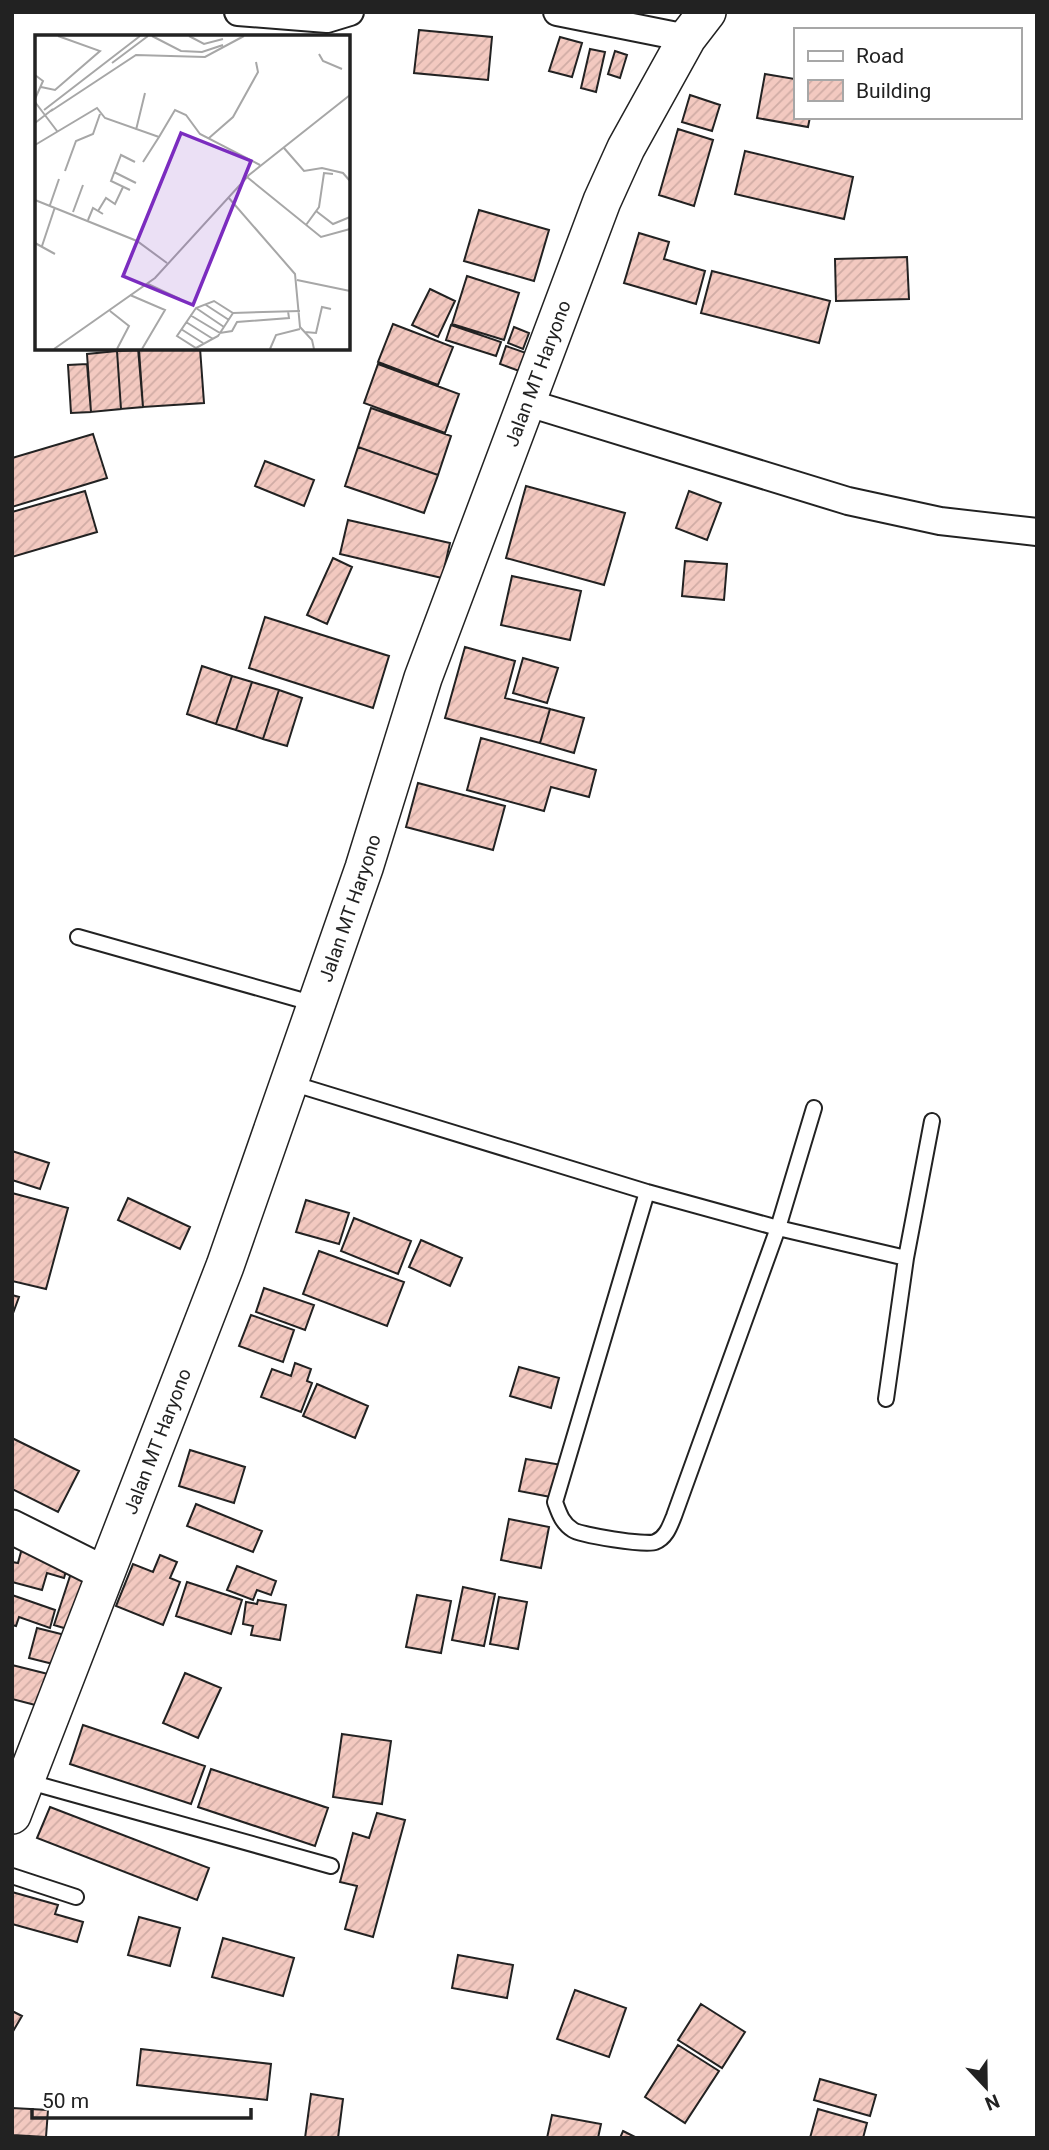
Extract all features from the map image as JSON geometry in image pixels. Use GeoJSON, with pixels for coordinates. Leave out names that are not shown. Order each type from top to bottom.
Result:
{"type":"FeatureCollection","features":[{"type":"Feature","properties":{"kind":"main road","name":"Jalan MT Haryono"},"geometry":{"type":"LineString","coordinates":[[12,1815],[188,1366],[364,868],[423,678],[525,402],[602,201],[626,148],[697,25]]}},
{"type":"Feature","properties":{"kind":"street"},"geometry":{"type":"LineString","coordinates":[[238,12],[327,19],[350,12]]}},
{"type":"Feature","properties":{"kind":"street"},"geometry":{"type":"LineString","coordinates":[[556,12],[697,25]]}},
{"type":"Feature","properties":{"kind":"street"},"geometry":{"type":"LineString","coordinates":[[525,402],[848,501],[940,521],[1037,532]]}},
{"type":"Feature","properties":{"kind":"street"},"geometry":{"type":"LineString","coordinates":[[12,1527],[106,1574]]}},
{"type":"Feature","properties":{"kind":"lane"},"geometry":{"type":"LineString","coordinates":[[78,937],[315,1004]]}},
{"type":"Feature","properties":{"kind":"lane"},"geometry":{"type":"LineString","coordinates":[[290,1083],[647,1192],[778,1228],[906,1258]]}},
{"type":"Feature","properties":{"kind":"lane"},"geometry":{"type":"LineString","coordinates":[[647,1192],[555,1502],[561,1519],[574,1532],[648,1544],[656,1542],[669,1529],[778,1228],[814,1108]]}},
{"type":"Feature","properties":{"kind":"lane"},"geometry":{"type":"LineString","coordinates":[[886,1399],[906,1258],[932,1121]]}},
{"type":"Feature","properties":{"kind":"lane"},"geometry":{"type":"LineString","coordinates":[[26,1781],[331,1866]]}},
{"type":"Feature","properties":{"kind":"lane"},"geometry":{"type":"LineString","coordinates":[[12,1876],[76,1897]]}},
{"type":"Feature","properties":{"kind":"building"},"geometry":{"type":"Polygon","coordinates":[[[419,30],[492,37],[488,80],[414,73],[419,30]]]}},
{"type":"Feature","properties":{"kind":"building"},"geometry":{"type":"Polygon","coordinates":[[[560,37],[582,43],[572,77],[549,71],[560,37]]]}},
{"type":"Feature","properties":{"kind":"building"},"geometry":{"type":"Polygon","coordinates":[[[590,49],[605,52],[596,92],[581,88],[590,49]]]}},
{"type":"Feature","properties":{"kind":"building"},"geometry":{"type":"Polygon","coordinates":[[[615,51],[627,55],[620,78],[608,74],[615,51]]]}},
{"type":"Feature","properties":{"kind":"building"},"geometry":{"type":"Polygon","coordinates":[[[765,74],[794,79],[794,119],[810,119],[808,127],[757,118],[765,74]]]}},
{"type":"Feature","properties":{"kind":"building"},"geometry":{"type":"Polygon","coordinates":[[[690,95],[720,105],[712,131],[682,122],[690,95]]]}},
{"type":"Feature","properties":{"kind":"building"},"geometry":{"type":"Polygon","coordinates":[[[678,129],[713,140],[694,206],[659,195],[678,129]]]}},
{"type":"Feature","properties":{"kind":"building"},"geometry":{"type":"Polygon","coordinates":[[[745,151],[853,177],[844,219],[735,194],[745,151]]]}},
{"type":"Feature","properties":{"kind":"building"},"geometry":{"type":"Polygon","coordinates":[[[479,210],[549,230],[534,281],[464,261],[479,210]]]}},
{"type":"Feature","properties":{"kind":"building"},"geometry":{"type":"Polygon","coordinates":[[[639,233],[669,242],[664,259],[705,271],[696,304],[624,283],[639,233]]]}},
{"type":"Feature","properties":{"kind":"building"},"geometry":{"type":"Polygon","coordinates":[[[907,257],[909,299],[836,301],[835,259],[907,257]]]}},
{"type":"Feature","properties":{"kind":"building"},"geometry":{"type":"Polygon","coordinates":[[[712,271],[830,301],[819,343],[701,313],[712,271]]]}},
{"type":"Feature","properties":{"kind":"building"},"geometry":{"type":"Polygon","coordinates":[[[467,276],[519,293],[504,340],[452,324],[467,276]]]}},
{"type":"Feature","properties":{"kind":"building"},"geometry":{"type":"Polygon","coordinates":[[[430,289],[455,301],[438,337],[412,325],[430,289]]]}},
{"type":"Feature","properties":{"kind":"building"},"geometry":{"type":"Polygon","coordinates":[[[393,324],[453,347],[438,385],[378,362],[393,324]]]}},
{"type":"Feature","properties":{"kind":"building"},"geometry":{"type":"Polygon","coordinates":[[[451,325],[501,342],[496,356],[446,340],[451,325]]]}},
{"type":"Feature","properties":{"kind":"building"},"geometry":{"type":"Polygon","coordinates":[[[514,327],[529,333],[523,349],[508,343],[514,327]]]}},
{"type":"Feature","properties":{"kind":"building"},"geometry":{"type":"Polygon","coordinates":[[[506,346],[529,354],[522,372],[500,364],[506,346]]]}},
{"type":"Feature","properties":{"kind":"building"},"geometry":{"type":"Polygon","coordinates":[[[138,350],[200,350],[204,403],[143,407],[138,350]]]}},
{"type":"Feature","properties":{"kind":"building"},"geometry":{"type":"Polygon","coordinates":[[[139,350],[143,407],[121,409],[117,351],[139,350]]]}},
{"type":"Feature","properties":{"kind":"building"},"geometry":{"type":"Polygon","coordinates":[[[117,351],[121,409],[91,412],[87,354],[117,351]]]}},
{"type":"Feature","properties":{"kind":"building"},"geometry":{"type":"Polygon","coordinates":[[[87,364],[91,412],[71,413],[68,365],[87,364]]]}},
{"type":"Feature","properties":{"kind":"building"},"geometry":{"type":"Polygon","coordinates":[[[378,364],[459,394],[445,433],[364,403],[378,364]]]}},
{"type":"Feature","properties":{"kind":"building"},"geometry":{"type":"Polygon","coordinates":[[[371,408],[451,436],[438,475],[358,447],[371,408]]]}},
{"type":"Feature","properties":{"kind":"building"},"geometry":{"type":"Polygon","coordinates":[[[93,434],[107,478],[12,507],[12,458],[93,434]]]}},
{"type":"Feature","properties":{"kind":"building"},"geometry":{"type":"Polygon","coordinates":[[[358,447],[438,475],[424,513],[345,486],[358,447]]]}},
{"type":"Feature","properties":{"kind":"building"},"geometry":{"type":"Polygon","coordinates":[[[265,461],[314,480],[304,506],[255,486],[265,461]]]}},
{"type":"Feature","properties":{"kind":"building"},"geometry":{"type":"Polygon","coordinates":[[[526,486],[625,513],[604,585],[506,558],[526,486]]]}},
{"type":"Feature","properties":{"kind":"building"},"geometry":{"type":"Polygon","coordinates":[[[85,491],[97,532],[12,557],[12,512],[85,491]]]}},
{"type":"Feature","properties":{"kind":"building"},"geometry":{"type":"Polygon","coordinates":[[[689,491],[721,503],[707,540],[676,528],[689,491]]]}},
{"type":"Feature","properties":{"kind":"building"},"geometry":{"type":"Polygon","coordinates":[[[348,520],[450,543],[442,578],[340,554],[348,520]]]}},
{"type":"Feature","properties":{"kind":"building"},"geometry":{"type":"Polygon","coordinates":[[[333,558],[352,567],[327,624],[307,615],[333,558]]]}},
{"type":"Feature","properties":{"kind":"building"},"geometry":{"type":"Polygon","coordinates":[[[685,561],[727,564],[724,600],[682,596],[685,561]]]}},
{"type":"Feature","properties":{"kind":"building"},"geometry":{"type":"Polygon","coordinates":[[[512,576],[581,591],[570,640],[501,625],[512,576]]]}},
{"type":"Feature","properties":{"kind":"building"},"geometry":{"type":"Polygon","coordinates":[[[265,617],[389,656],[373,708],[249,668],[265,617]]]}},
{"type":"Feature","properties":{"kind":"building"},"geometry":{"type":"Polygon","coordinates":[[[465,647],[515,661],[505,698],[550,709],[540,743],[445,718],[465,647]]]}},
{"type":"Feature","properties":{"kind":"building"},"geometry":{"type":"Polygon","coordinates":[[[523,658],[558,668],[547,703],[513,693],[523,658]]]}},
{"type":"Feature","properties":{"kind":"building"},"geometry":{"type":"Polygon","coordinates":[[[202,666],[232,676],[216,724],[187,714],[202,666]]]}},
{"type":"Feature","properties":{"kind":"building"},"geometry":{"type":"Polygon","coordinates":[[[232,676],[252,682],[236,730],[216,724],[232,676]]]}},
{"type":"Feature","properties":{"kind":"building"},"geometry":{"type":"Polygon","coordinates":[[[252,682],[279,690],[263,739],[236,730],[252,682]]]}},
{"type":"Feature","properties":{"kind":"building"},"geometry":{"type":"Polygon","coordinates":[[[279,690],[302,698],[287,746],[263,739],[279,690]]]}},
{"type":"Feature","properties":{"kind":"building"},"geometry":{"type":"Polygon","coordinates":[[[550,709],[584,718],[574,753],[540,743],[550,709]]]}},
{"type":"Feature","properties":{"kind":"building"},"geometry":{"type":"Polygon","coordinates":[[[481,738],[596,770],[589,797],[551,787],[544,811],[467,790],[481,738]]]}},
{"type":"Feature","properties":{"kind":"building"},"geometry":{"type":"Polygon","coordinates":[[[418,783],[505,806],[493,850],[406,827],[418,783]]]}},
{"type":"Feature","properties":{"kind":"building"},"geometry":{"type":"Polygon","coordinates":[[[12,1151],[49,1163],[40,1189],[12,1180],[12,1151]]]}},
{"type":"Feature","properties":{"kind":"building"},"geometry":{"type":"Polygon","coordinates":[[[12,1193],[68,1208],[46,1289],[12,1281],[12,1193]]]}},
{"type":"Feature","properties":{"kind":"building"},"geometry":{"type":"Polygon","coordinates":[[[128,1198],[190,1227],[180,1249],[118,1220],[128,1198]]]}},
{"type":"Feature","properties":{"kind":"building"},"geometry":{"type":"Polygon","coordinates":[[[306,1200],[349,1213],[339,1244],[296,1232],[306,1200]]]}},
{"type":"Feature","properties":{"kind":"building"},"geometry":{"type":"Polygon","coordinates":[[[354,1218],[411,1241],[398,1274],[341,1251],[354,1218]]]}},
{"type":"Feature","properties":{"kind":"building"},"geometry":{"type":"Polygon","coordinates":[[[421,1240],[462,1258],[450,1286],[409,1267],[421,1240]]]}},
{"type":"Feature","properties":{"kind":"building"},"geometry":{"type":"Polygon","coordinates":[[[319,1251],[404,1282],[387,1326],[303,1294],[319,1251]]]}},
{"type":"Feature","properties":{"kind":"building"},"geometry":{"type":"Polygon","coordinates":[[[264,1288],[314,1305],[305,1330],[256,1312],[264,1288]]]}},
{"type":"Feature","properties":{"kind":"building"},"geometry":{"type":"Polygon","coordinates":[[[12,1295],[19,1297],[12,1316],[12,1295]]]}},
{"type":"Feature","properties":{"kind":"building"},"geometry":{"type":"Polygon","coordinates":[[[251,1315],[294,1330],[283,1362],[239,1346],[251,1315]]]}},
{"type":"Feature","properties":{"kind":"building"},"geometry":{"type":"Polygon","coordinates":[[[295,1363],[311,1369],[307,1381],[312,1383],[301,1412],[261,1397],[272,1369],[291,1376],[295,1363]]]}},
{"type":"Feature","properties":{"kind":"building"},"geometry":{"type":"Polygon","coordinates":[[[519,1367],[559,1378],[551,1408],[510,1396],[519,1367]]]}},
{"type":"Feature","properties":{"kind":"building"},"geometry":{"type":"Polygon","coordinates":[[[317,1384],[368,1406],[355,1438],[303,1416],[317,1384]]]}},
{"type":"Feature","properties":{"kind":"building"},"geometry":{"type":"Polygon","coordinates":[[[12,1438],[79,1471],[58,1512],[12,1489],[12,1438]]]}},
{"type":"Feature","properties":{"kind":"building"},"geometry":{"type":"Polygon","coordinates":[[[190,1450],[245,1467],[234,1503],[179,1486],[190,1450]]]}},
{"type":"Feature","properties":{"kind":"building"},"geometry":{"type":"Polygon","coordinates":[[[526,1459],[562,1465],[556,1498],[519,1491],[526,1459]]]}},
{"type":"Feature","properties":{"kind":"building"},"geometry":{"type":"Polygon","coordinates":[[[196,1504],[262,1531],[253,1552],[187,1526],[196,1504]]]}},
{"type":"Feature","properties":{"kind":"building"},"geometry":{"type":"Polygon","coordinates":[[[509,1519],[549,1527],[541,1568],[501,1560],[509,1519]]]}},
{"type":"Feature","properties":{"kind":"building"},"geometry":{"type":"Polygon","coordinates":[[[22,1548],[69,1561],[64,1578],[47,1573],[42,1590],[12,1582],[12,1562],[18,1563],[22,1548]]]}},
{"type":"Feature","properties":{"kind":"building"},"geometry":{"type":"Polygon","coordinates":[[[160,1555],[177,1562],[170,1578],[180,1582],[163,1625],[116,1606],[133,1564],[153,1572],[160,1555]]]}},
{"type":"Feature","properties":{"kind":"building"},"geometry":{"type":"Polygon","coordinates":[[[237,1566],[276,1581],[271,1595],[257,1590],[253,1600],[227,1590],[237,1566]]]}},
{"type":"Feature","properties":{"kind":"building"},"geometry":{"type":"Polygon","coordinates":[[[72,1570],[94,1577],[77,1632],[54,1625],[72,1570]]]}},
{"type":"Feature","properties":{"kind":"building"},"geometry":{"type":"Polygon","coordinates":[[[187,1582],[242,1600],[231,1634],[176,1616],[187,1582]]]}},
{"type":"Feature","properties":{"kind":"building"},"geometry":{"type":"Polygon","coordinates":[[[463,1587],[495,1594],[484,1646],[452,1640],[463,1587]]]}},
{"type":"Feature","properties":{"kind":"building"},"geometry":{"type":"Polygon","coordinates":[[[12,1595],[55,1610],[50,1628],[19,1617],[16,1626],[12,1625],[12,1595]]]}},
{"type":"Feature","properties":{"kind":"building"},"geometry":{"type":"Polygon","coordinates":[[[417,1595],[451,1601],[441,1653],[406,1647],[417,1595]]]}},
{"type":"Feature","properties":{"kind":"building"},"geometry":{"type":"Polygon","coordinates":[[[499,1597],[527,1602],[518,1649],[490,1644],[499,1597]]]}},
{"type":"Feature","properties":{"kind":"building"},"geometry":{"type":"Polygon","coordinates":[[[258,1600],[286,1605],[280,1640],[251,1635],[253,1626],[243,1624],[246,1602],[257,1604],[258,1600]]]}},
{"type":"Feature","properties":{"kind":"building"},"geometry":{"type":"Polygon","coordinates":[[[37,1628],[73,1637],[65,1667],[29,1658],[37,1628]]]}},
{"type":"Feature","properties":{"kind":"building"},"geometry":{"type":"Polygon","coordinates":[[[12,1665],[52,1675],[43,1707],[12,1699],[12,1665]]]}},
{"type":"Feature","properties":{"kind":"building"},"geometry":{"type":"Polygon","coordinates":[[[185,1673],[221,1688],[198,1738],[163,1723],[185,1673]]]}},
{"type":"Feature","properties":{"kind":"building"},"geometry":{"type":"Polygon","coordinates":[[[83,1725],[205,1766],[191,1804],[70,1764],[83,1725]]]}},
{"type":"Feature","properties":{"kind":"building"},"geometry":{"type":"Polygon","coordinates":[[[342,1734],[391,1741],[382,1804],[333,1797],[342,1734]]]}},
{"type":"Feature","properties":{"kind":"building"},"geometry":{"type":"Polygon","coordinates":[[[211,1769],[328,1808],[315,1846],[198,1807],[211,1769]]]}},
{"type":"Feature","properties":{"kind":"building"},"geometry":{"type":"Polygon","coordinates":[[[50,1807],[209,1868],[197,1900],[37,1838],[50,1807]]]}},
{"type":"Feature","properties":{"kind":"building"},"geometry":{"type":"Polygon","coordinates":[[[377,1813],[405,1820],[373,1937],[345,1929],[357,1886],[340,1882],[353,1833],[369,1838],[377,1813]]]}},
{"type":"Feature","properties":{"kind":"building"},"geometry":{"type":"Polygon","coordinates":[[[12,1892],[58,1905],[55,1914],[83,1922],[77,1942],[12,1924],[12,1892]]]}},
{"type":"Feature","properties":{"kind":"building"},"geometry":{"type":"Polygon","coordinates":[[[139,1917],[180,1928],[170,1966],[128,1955],[139,1917]]]}},
{"type":"Feature","properties":{"kind":"building"},"geometry":{"type":"Polygon","coordinates":[[[223,1938],[294,1958],[283,1996],[212,1977],[223,1938]]]}},
{"type":"Feature","properties":{"kind":"building"},"geometry":{"type":"Polygon","coordinates":[[[458,1955],[513,1965],[507,1998],[452,1988],[458,1955]]]}},
{"type":"Feature","properties":{"kind":"building"},"geometry":{"type":"Polygon","coordinates":[[[575,1990],[626,2008],[609,2057],[557,2039],[575,1990]]]}},
{"type":"Feature","properties":{"kind":"building"},"geometry":{"type":"Polygon","coordinates":[[[701,2004],[745,2032],[722,2068],[678,2040],[701,2004]]]}},
{"type":"Feature","properties":{"kind":"building"},"geometry":{"type":"Polygon","coordinates":[[[12,2011],[22,2016],[12,2033],[12,2011]]]}},
{"type":"Feature","properties":{"kind":"building"},"geometry":{"type":"Polygon","coordinates":[[[678,2045],[719,2071],[685,2123],[645,2097],[678,2045]]]}},
{"type":"Feature","properties":{"kind":"building"},"geometry":{"type":"Polygon","coordinates":[[[141,2049],[271,2064],[267,2100],[137,2085],[141,2049]]]}},
{"type":"Feature","properties":{"kind":"building"},"geometry":{"type":"Polygon","coordinates":[[[820,2079],[876,2095],[870,2116],[814,2100],[820,2079]]]}},
{"type":"Feature","properties":{"kind":"building"},"geometry":{"type":"Polygon","coordinates":[[[311,2094],[343,2099],[338,2138],[305,2138],[311,2094]]]}},
{"type":"Feature","properties":{"kind":"building"},"geometry":{"type":"Polygon","coordinates":[[[12,2108],[48,2110],[46,2137],[12,2135],[12,2108]]]}},
{"type":"Feature","properties":{"kind":"building"},"geometry":{"type":"Polygon","coordinates":[[[818,2109],[867,2123],[863,2138],[810,2138],[818,2109]]]}},
{"type":"Feature","properties":{"kind":"building"},"geometry":{"type":"Polygon","coordinates":[[[552,2115],[601,2124],[598,2138],[547,2138],[552,2115]]]}},
{"type":"Feature","properties":{"kind":"building"},"geometry":{"type":"Polygon","coordinates":[[[623,2131],[637,2138],[620,2138],[623,2131]]]}}]}
